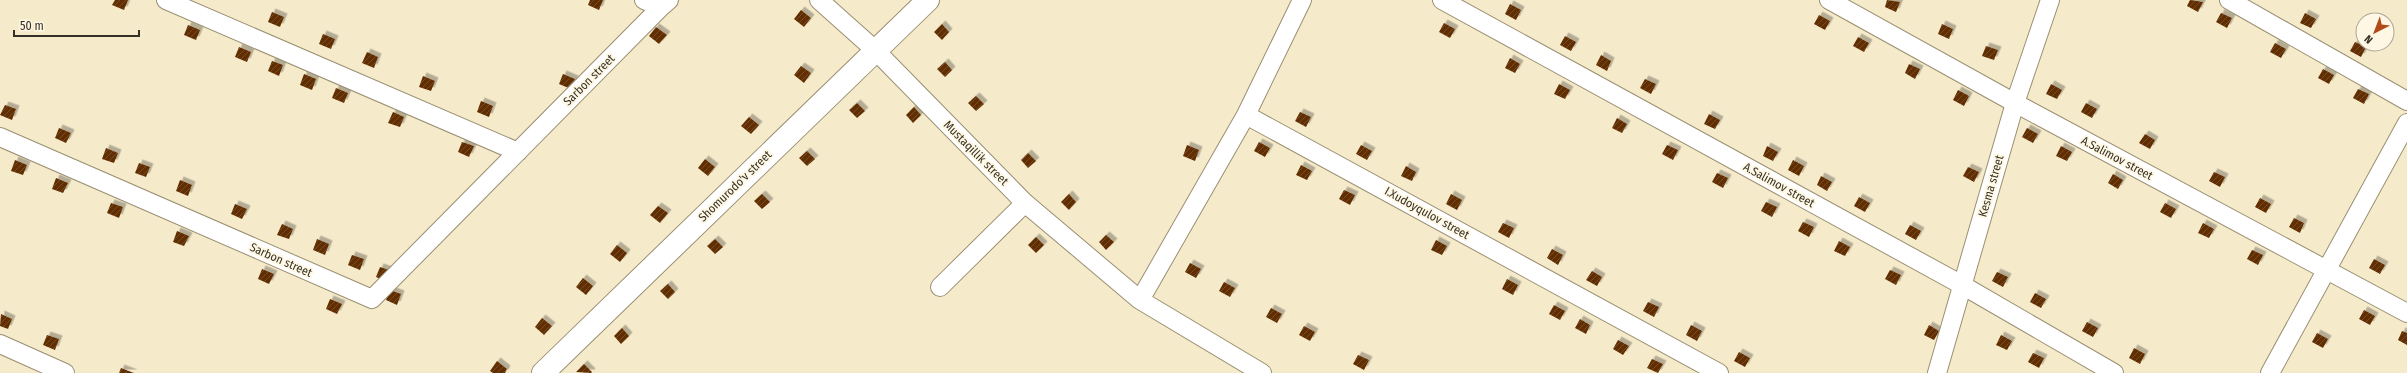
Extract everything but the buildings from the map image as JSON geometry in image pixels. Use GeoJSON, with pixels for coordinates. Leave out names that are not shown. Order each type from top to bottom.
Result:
{"type":"FeatureCollection","features":[{"type":"Feature","properties":{"kind":"street"},"geometry":{"type":"LineString","coordinates":[[166,0],[518,152]]}},
{"type":"Feature","properties":{"kind":"street"},"geometry":{"type":"LineString","coordinates":[[644,0],[665,4]]}},
{"type":"Feature","properties":{"kind":"street","name":"Mustaqillik street"},"geometry":{"type":"LineString","coordinates":[[819,0],[875,50],[1025,203],[1140,300],[1262,373]]}},
{"type":"Feature","properties":{"kind":"street","name":"Shomurodo'v street"},"geometry":{"type":"LineString","coordinates":[[543,373],[928,0]]}},
{"type":"Feature","properties":{"kind":"street"},"geometry":{"type":"LineString","coordinates":[[1140,300],[1246,114],[1302,0]]}},
{"type":"Feature","properties":{"kind":"street","name":"A.Salimov street"},"geometry":{"type":"LineString","coordinates":[[1442,0],[1962,285],[2114,373]]}},
{"type":"Feature","properties":{"kind":"street","name":"A.Salimov street"},"geometry":{"type":"LineString","coordinates":[[1829,0],[2015,103],[2407,313]]}},
{"type":"Feature","properties":{"kind":"street","name":"Kesma street"},"geometry":{"type":"LineString","coordinates":[[1936,373],[2015,103],[2050,0]]}},
{"type":"Feature","properties":{"kind":"street"},"geometry":{"type":"LineString","coordinates":[[2229,0],[2407,101]]}},
{"type":"Feature","properties":{"kind":"street","name":"Sarbon street"},"geometry":{"type":"LineString","coordinates":[[0,137],[372,299],[665,4]]}},
{"type":"Feature","properties":{"kind":"street","name":"I.Хudoyqulov street"},"geometry":{"type":"LineString","coordinates":[[1246,114],[1719,373]]}},
{"type":"Feature","properties":{"kind":"street"},"geometry":{"type":"LineString","coordinates":[[2270,373],[2328,270],[2407,123]]}},
{"type":"Feature","properties":{"kind":"street"},"geometry":{"type":"LineString","coordinates":[[940,287],[1025,203]]}},
{"type":"Feature","properties":{"kind":"street"},"geometry":{"type":"LineString","coordinates":[[0,344],[64,373]]}}]}
